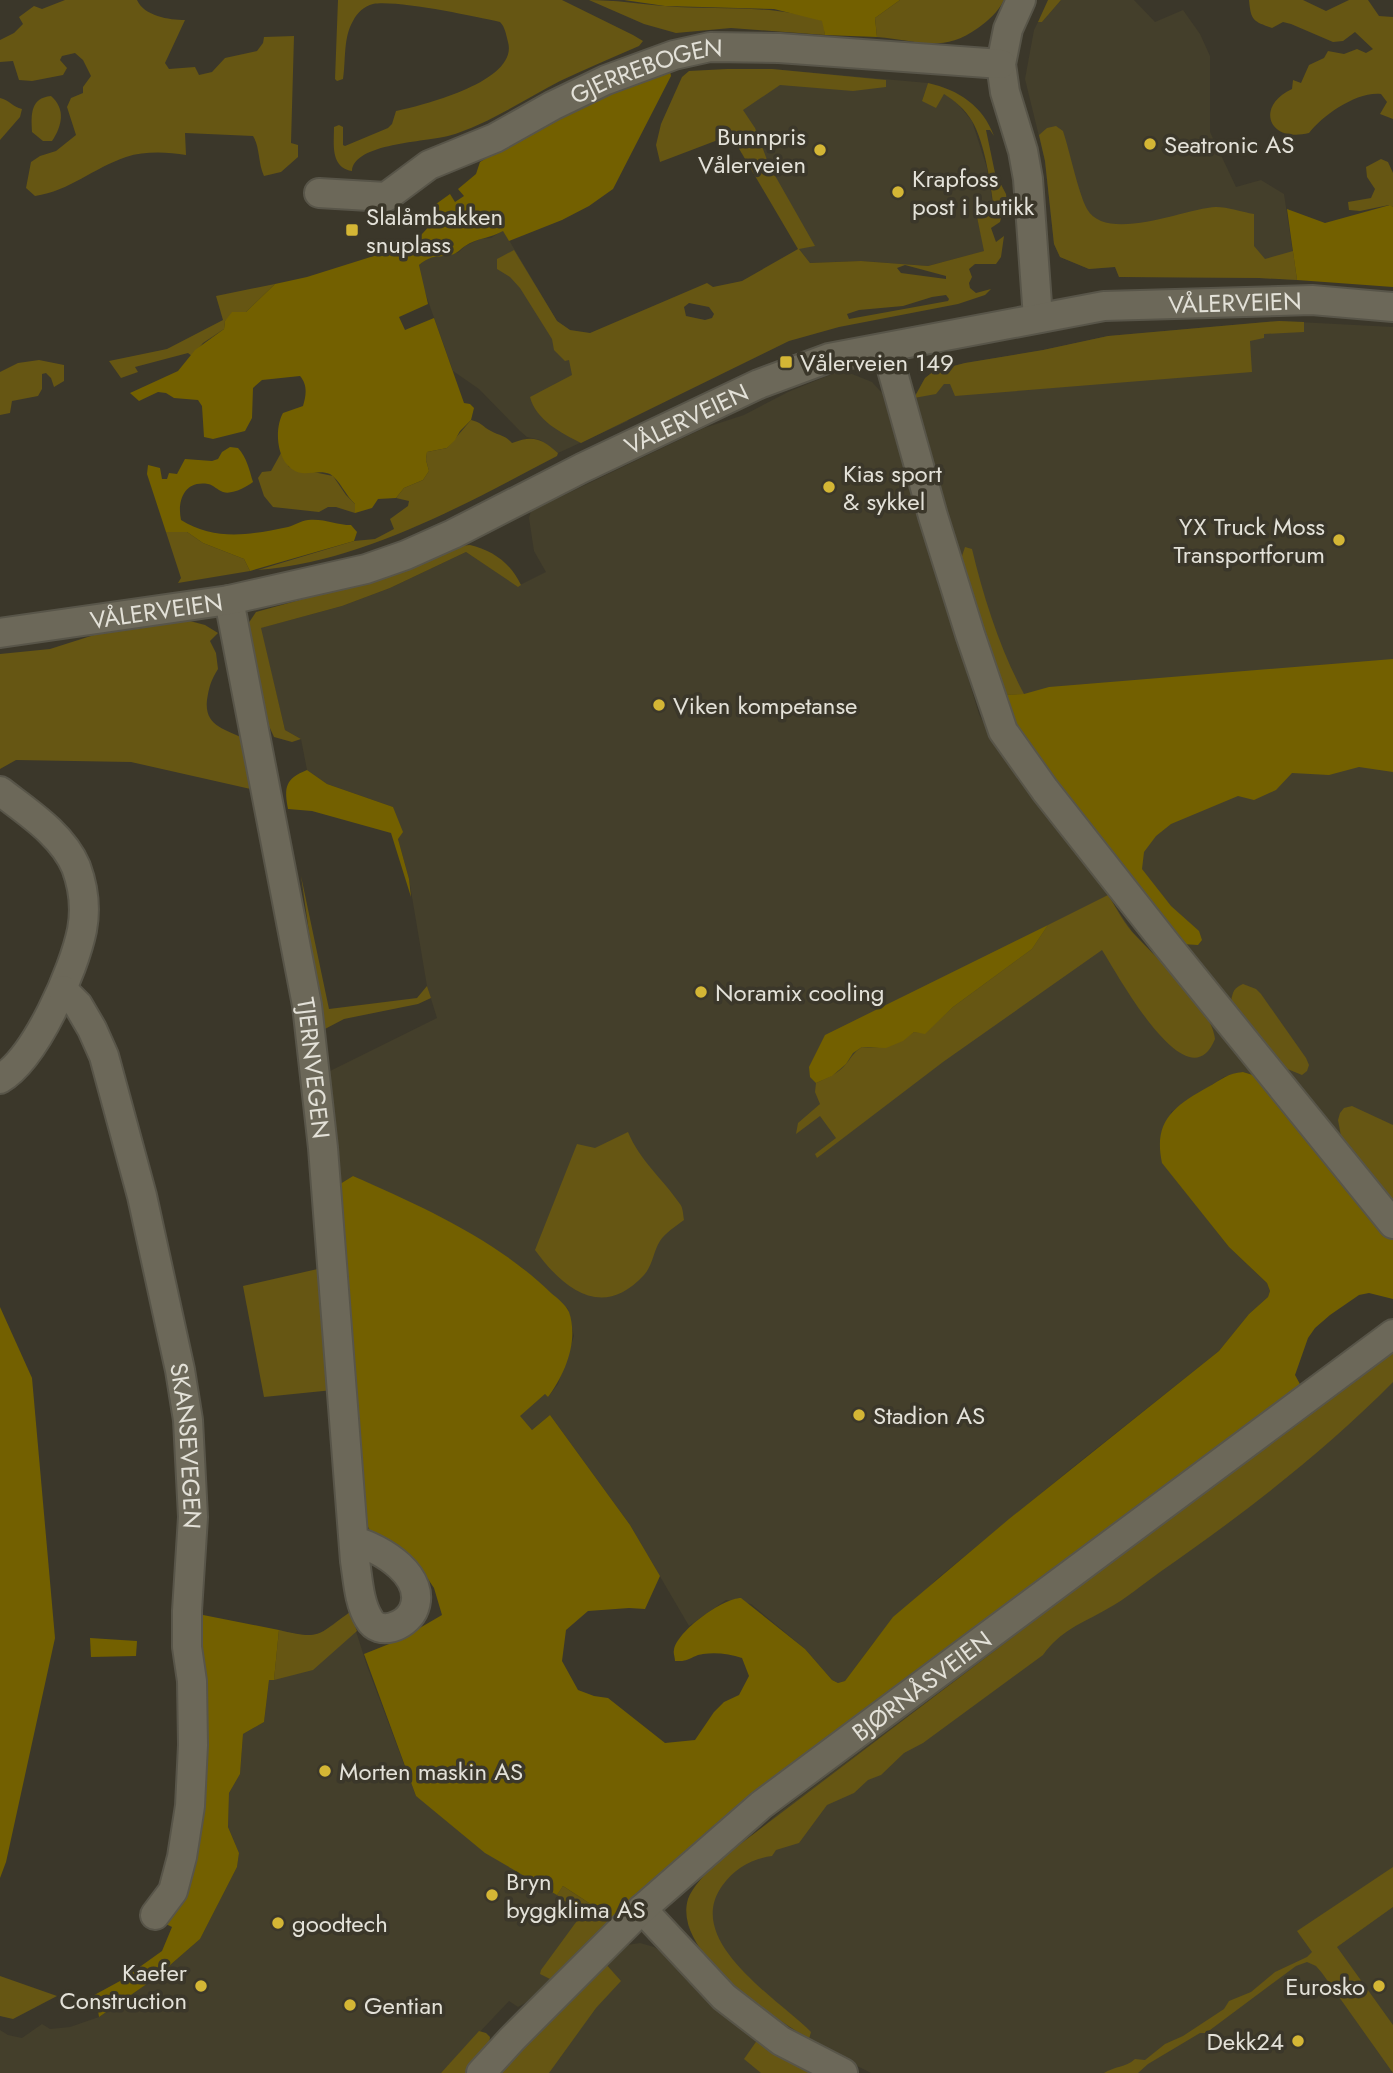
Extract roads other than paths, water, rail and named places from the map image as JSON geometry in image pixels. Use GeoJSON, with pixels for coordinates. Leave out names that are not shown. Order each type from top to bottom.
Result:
{"type":"FeatureCollection","features":[{"type":"Feature","properties":{"kind":"street"},"geometry":{"type":"LineString","coordinates":[[1021,0],[1008,30],[1001,64],[1005,92],[1023,151],[1028,179],[1038,318]]}},
{"type":"Feature","properties":{"kind":"street","name":"GJERREBOGEN"},"geometry":{"type":"LineString","coordinates":[[319,193],[386,197],[429,165],[495,138],[606,80],[674,55],[710,47],[779,48],[1001,64]]}},
{"type":"Feature","properties":{"kind":"street","name":"VÅLERVEIEN"},"geometry":{"type":"LineString","coordinates":[[0,633],[229,600],[341,576],[406,555],[759,384],[829,358],[1104,306],[1312,300],[1393,307]]}},
{"type":"Feature","properties":{"kind":"street"},"geometry":{"type":"LineString","coordinates":[[886,348],[933,516],[1003,730],[1053,800],[1167,945],[1393,1224]]}},
{"type":"Feature","properties":{"kind":"street","name":"TJERNVEGEN"},"geometry":{"type":"LineString","coordinates":[[229,600],[307,1005],[323,1148],[354,1541]]}},
{"type":"Feature","properties":{"kind":"street"},"geometry":{"type":"LineString","coordinates":[[0,792],[32,816],[65,848],[75,864],[83,889],[82,929],[63,990],[22,1059],[0,1079]]}},
{"type":"Feature","properties":{"kind":"street","name":"SKANSEVEGEN"},"geometry":{"type":"LineString","coordinates":[[63,990],[78,1005],[93,1029],[104,1056],[142,1196],[180,1370],[188,1420],[193,1517],[187,1611],[187,1647],[192,1681],[193,1745],[190,1794],[182,1857],[173,1891],[155,1915]]}},
{"type":"Feature","properties":{"kind":"street","name":"BJØRNÅSVEIEN"},"geometry":{"type":"LineString","coordinates":[[481,2073],[642,1909],[761,1805],[1393,1334]]}},
{"type":"Feature","properties":{"kind":"street"},"geometry":{"type":"LineString","coordinates":[[642,1909],[724,1997],[781,2041],[843,2073]]}},
{"type":"Feature","properties":{"kind":"place","name":"Seatronic AS"},"geometry":{"type":"Point","coordinates":[1150,144]}},
{"type":"Feature","properties":{"kind":"place","name":"Bunnpris Vålerveien"},"geometry":{"type":"Point","coordinates":[820,150]}},
{"type":"Feature","properties":{"kind":"place","name":"Krapfoss post i butikk"},"geometry":{"type":"Point","coordinates":[898,192]}},
{"type":"Feature","properties":{"kind":"place","name":"Slalåmbakken snuplass"},"geometry":{"type":"Point","coordinates":[352,230]}},
{"type":"Feature","properties":{"kind":"place","name":"Vålerveien 149"},"geometry":{"type":"Point","coordinates":[786,362]}},
{"type":"Feature","properties":{"kind":"place","name":"Kias sport & sykkel"},"geometry":{"type":"Point","coordinates":[829,487]}},
{"type":"Feature","properties":{"kind":"place","name":"YX Truck Moss Transportforum"},"geometry":{"type":"Point","coordinates":[1339,540]}},
{"type":"Feature","properties":{"kind":"place","name":"Viken kompetanse"},"geometry":{"type":"Point","coordinates":[659,705]}},
{"type":"Feature","properties":{"kind":"place","name":"Noramix cooling"},"geometry":{"type":"Point","coordinates":[701,992]}},
{"type":"Feature","properties":{"kind":"place","name":"Stadion AS"},"geometry":{"type":"Point","coordinates":[859,1415]}},
{"type":"Feature","properties":{"kind":"place","name":"Morten maskin AS"},"geometry":{"type":"Point","coordinates":[325,1771]}},
{"type":"Feature","properties":{"kind":"place","name":"Bryn byggklima AS"},"geometry":{"type":"Point","coordinates":[492,1895]}},
{"type":"Feature","properties":{"kind":"place","name":"goodtech"},"geometry":{"type":"Point","coordinates":[278,1923]}},
{"type":"Feature","properties":{"kind":"place","name":"Kaefer Construction"},"geometry":{"type":"Point","coordinates":[201,1986]}},
{"type":"Feature","properties":{"kind":"place","name":"Eurosko"},"geometry":{"type":"Point","coordinates":[1379,1986]}},
{"type":"Feature","properties":{"kind":"place","name":"Gentian"},"geometry":{"type":"Point","coordinates":[350,2005]}},
{"type":"Feature","properties":{"kind":"place","name":"Dekk24"},"geometry":{"type":"Point","coordinates":[1298,2041]}}]}
